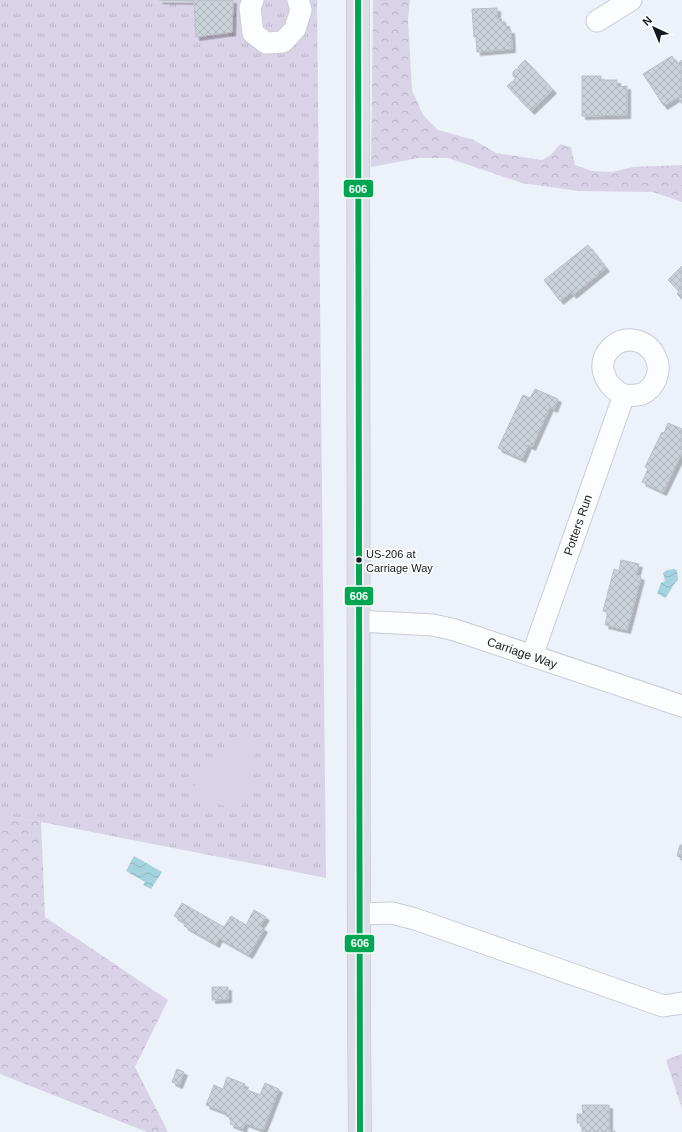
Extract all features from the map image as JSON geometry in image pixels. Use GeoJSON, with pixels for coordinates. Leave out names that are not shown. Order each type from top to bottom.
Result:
{"type":"FeatureCollection","features":[{"type":"Feature","properties":{"kind":"highway"},"geometry":{"type":"LineString","coordinates":[[358,0],[360,1132]]}},
{"type":"Feature","properties":{"kind":"street"},"geometry":{"type":"LineString","coordinates":[[253,0],[250,8],[252,33],[266,43],[283,42],[295,30],[301,10],[298,0]]}},
{"type":"Feature","properties":{"kind":"street"},"geometry":{"type":"LineString","coordinates":[[597,21],[631,0]]}},
{"type":"Feature","properties":{"kind":"street","name":"Potters Run"},"geometry":{"type":"LineString","coordinates":[[532,656],[624,395]]}},
{"type":"Feature","properties":{"kind":"street","name":"Carriage Way"},"geometry":{"type":"LineString","coordinates":[[358,621],[433,625],[455,630],[682,706]]}},
{"type":"Feature","properties":{"kind":"street"},"geometry":{"type":"LineString","coordinates":[[359,914],[392,913],[415,919],[663,1006],[682,1003]]}},
{"type":"Feature","properties":{"kind":"green space"},"geometry":{"type":"Polygon","coordinates":[[[0,0],[317,0],[326,878],[0,815],[0,0]]]}},
{"type":"Feature","properties":{"kind":"green space"},"geometry":{"type":"Polygon","coordinates":[[[373,0],[410,0],[408,20],[412,90],[423,115],[438,130],[474,140],[496,153],[542,160],[552,154],[560,144],[571,147],[575,165],[592,171],[612,172],[633,167],[682,165],[682,202],[653,192],[578,191],[522,183],[448,158],[419,158],[371,167],[373,0]]]}},
{"type":"Feature","properties":{"kind":"green space"},"geometry":{"type":"Polygon","coordinates":[[[243,740],[252,746],[255,754],[255,762],[253,780],[247,797],[243,803],[239,808],[237,808],[203,804],[197,800],[194,791],[196,782],[216,767],[228,746],[237,741],[243,740]]]}},
{"type":"Feature","properties":{"kind":"green space"},"geometry":{"type":"Polygon","coordinates":[[[0,815],[41,822],[45,917],[168,1000],[135,1067],[168,1132],[147,1132],[0,1074],[0,815]]]}},
{"type":"Feature","properties":{"kind":"green space"},"geometry":{"type":"Polygon","coordinates":[[[682,1054],[682,1109],[666,1060],[682,1054]]]}},
{"type":"Feature","properties":{"kind":"water"},"geometry":{"type":"Polygon","coordinates":[[[667,570],[677,570],[678,580],[665,598],[657,593],[661,583],[665,581],[663,573],[667,570]]]}},
{"type":"Feature","properties":{"kind":"water"},"geometry":{"type":"Polygon","coordinates":[[[134,856],[162,872],[151,889],[143,885],[145,882],[126,871],[134,856]]]}},
{"type":"Feature","properties":{"kind":"building"},"geometry":{"type":"Polygon","coordinates":[[[159,0],[233,0],[232,32],[196,37],[194,1],[159,0]]]}},
{"type":"Feature","properties":{"kind":"building"},"geometry":{"type":"Polygon","coordinates":[[[497,8],[497,19],[501,18],[502,23],[506,23],[506,30],[511,30],[512,49],[477,52],[476,37],[474,37],[472,9],[497,8]]]}},
{"type":"Feature","properties":{"kind":"building"},"geometry":{"type":"Polygon","coordinates":[[[672,56],[677,64],[682,60],[682,104],[678,97],[664,106],[643,74],[672,56]]]}},
{"type":"Feature","properties":{"kind":"building"},"geometry":{"type":"Polygon","coordinates":[[[525,60],[553,90],[531,111],[507,86],[516,78],[513,76],[513,72],[516,69],[520,69],[518,67],[525,60]]]}},
{"type":"Feature","properties":{"kind":"building"},"geometry":{"type":"Polygon","coordinates":[[[582,76],[601,76],[601,80],[617,80],[617,87],[627,86],[627,115],[582,116],[582,76]]]}},
{"type":"Feature","properties":{"kind":"building"},"geometry":{"type":"Polygon","coordinates":[[[588,245],[606,268],[573,295],[571,292],[560,301],[544,280],[588,245]]]}},
{"type":"Feature","properties":{"kind":"building"},"geometry":{"type":"Polygon","coordinates":[[[682,266],[682,299],[677,294],[679,291],[668,280],[682,266]]]}},
{"type":"Feature","properties":{"kind":"building"},"geometry":{"type":"Polygon","coordinates":[[[535,389],[558,399],[554,409],[550,407],[532,447],[528,445],[522,459],[498,448],[523,395],[530,398],[535,389]]]}},
{"type":"Feature","properties":{"kind":"building"},"geometry":{"type":"Polygon","coordinates":[[[668,423],[682,429],[682,453],[663,492],[642,482],[648,469],[645,467],[668,423]]]}},
{"type":"Feature","properties":{"kind":"building"},"geometry":{"type":"Polygon","coordinates":[[[621,560],[639,564],[636,575],[641,577],[627,630],[605,625],[608,612],[603,611],[614,569],[619,571],[621,560]]]}},
{"type":"Feature","properties":{"kind":"building"},"geometry":{"type":"Polygon","coordinates":[[[680,845],[682,845],[682,858],[677,856],[680,845]]]}},
{"type":"Feature","properties":{"kind":"building"},"geometry":{"type":"Polygon","coordinates":[[[182,903],[224,927],[231,916],[246,925],[254,910],[266,917],[260,926],[264,929],[249,955],[219,938],[216,944],[184,926],[186,923],[174,916],[182,903]]]}},
{"type":"Feature","properties":{"kind":"building"},"geometry":{"type":"Polygon","coordinates":[[[212,987],[228,987],[228,999],[212,1000],[212,987]]]}},
{"type":"Feature","properties":{"kind":"building"},"geometry":{"type":"Polygon","coordinates":[[[177,1069],[184,1072],[179,1085],[172,1082],[177,1069]]]}},
{"type":"Feature","properties":{"kind":"building"},"geometry":{"type":"Polygon","coordinates":[[[227,1077],[245,1084],[243,1088],[260,1095],[265,1083],[279,1089],[263,1130],[245,1123],[243,1129],[230,1124],[232,1118],[226,1116],[227,1113],[206,1105],[214,1085],[223,1089],[227,1077]]]}},
{"type":"Feature","properties":{"kind":"building"},"geometry":{"type":"Polygon","coordinates":[[[582,1105],[609,1105],[609,1131],[615,1132],[582,1132],[582,1123],[577,1123],[577,1114],[583,1114],[582,1105]]]}},
{"type":"Feature","properties":{"kind":"transit line","name":"606"},"geometry":{"type":"LineString","coordinates":[[358,0],[360,1132]]}},
{"type":"Feature","properties":{"kind":"place","name":"US-206 at Carriage Way"},"geometry":{"type":"Point","coordinates":[359,560]}}]}
